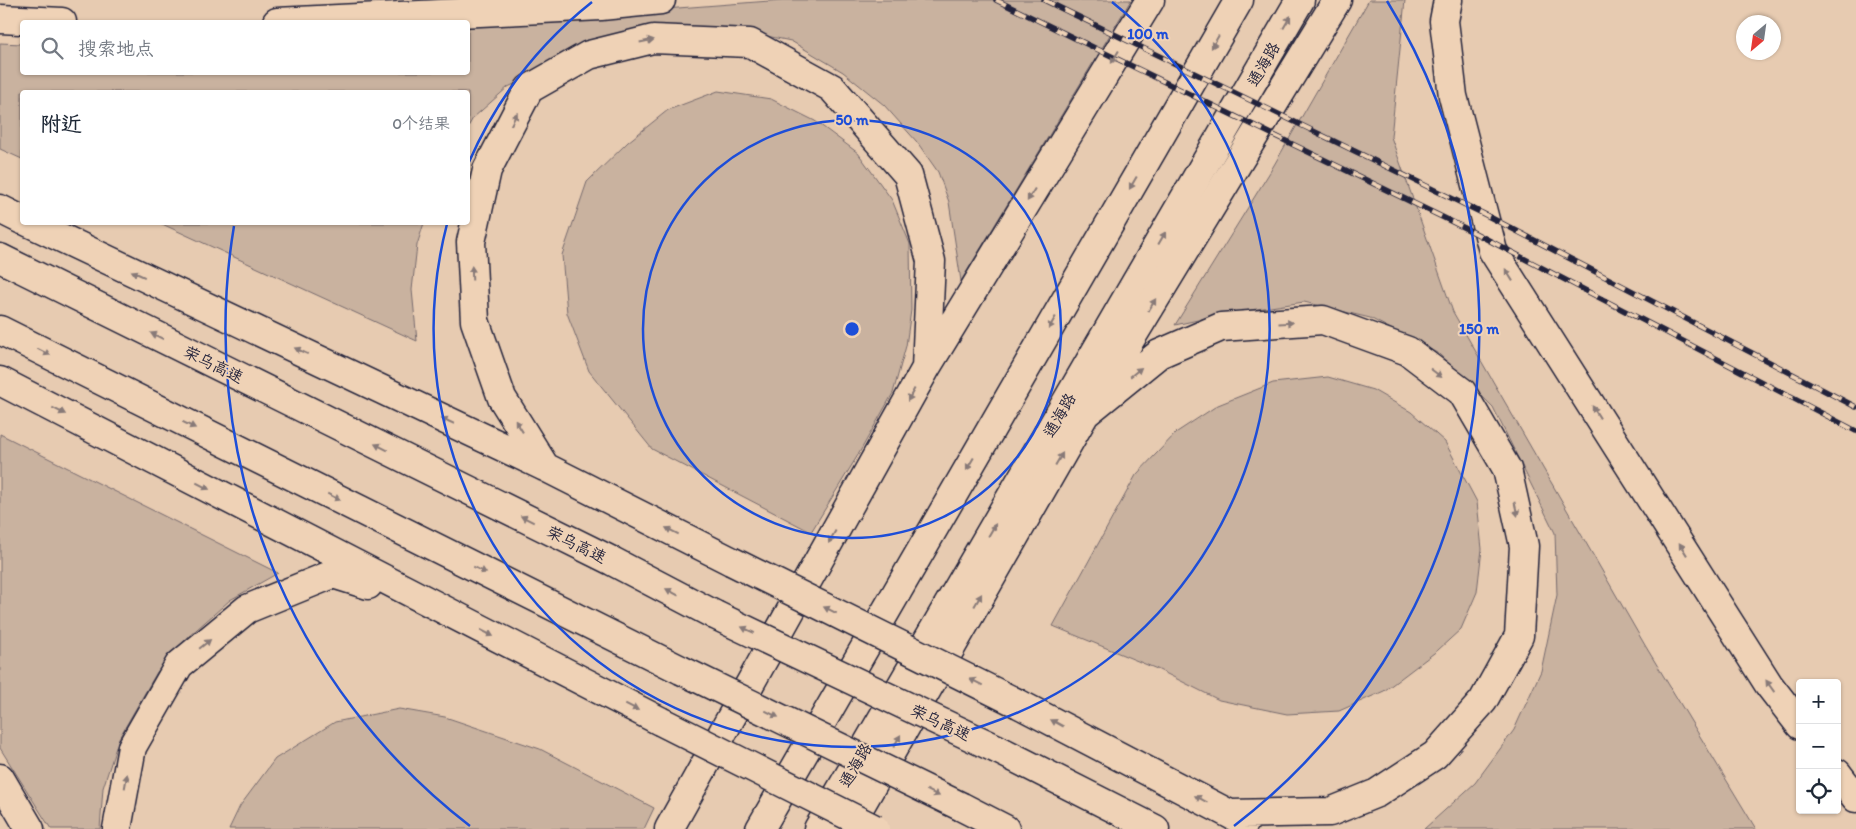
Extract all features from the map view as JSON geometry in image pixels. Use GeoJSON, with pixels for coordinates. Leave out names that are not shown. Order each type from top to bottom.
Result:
{"type":"FeatureCollection","features":[{"type":"Feature","properties":{"kind":"main road"},"geometry":{"type":"LineString","coordinates":[[318,20],[601,6],[661,0]]}},
{"type":"Feature","properties":{"kind":"main road"},"geometry":{"type":"LineString","coordinates":[[669,829],[926,368],[1150,0]]}},
{"type":"Feature","properties":{"kind":"main road"},"geometry":{"type":"LineString","coordinates":[[760,829],[1239,0]]}},
{"type":"Feature","properties":{"kind":"main road","name":"通海路"},"geometry":{"type":"LineString","coordinates":[[818,829],[1300,0]]}},
{"type":"Feature","properties":{"kind":"main road"},"geometry":{"type":"LineString","coordinates":[[847,829],[1085,414],[1337,0]]}},
{"type":"Feature","properties":{"kind":"main road"},"geometry":{"type":"LineString","coordinates":[[1448,0],[1444,21],[1453,96],[1493,251],[1770,685],[1799,724]]}},
{"type":"Feature","properties":{"kind":"main road"},"geometry":{"type":"LineString","coordinates":[[0,19],[21,20]]}},
{"type":"Feature","properties":{"kind":"main road"},"geometry":{"type":"LineString","coordinates":[[545,467],[502,398],[474,322],[471,242],[487,170],[529,89],[589,55],[653,39],[750,43],[832,88],[908,176],[931,261],[926,368]]}},
{"type":"Feature","properties":{"kind":"main road"},"geometry":{"type":"LineString","coordinates":[[0,209],[20,219]]}},
{"type":"Feature","properties":{"kind":"main road"},"geometry":{"type":"LineString","coordinates":[[34,225],[545,467],[1019,704],[1260,829]]}},
{"type":"Feature","properties":{"kind":"main road","name":"荣乌高速"},"geometry":{"type":"LineString","coordinates":[[0,258],[603,557],[715,615],[997,749],[1155,829]]}},
{"type":"Feature","properties":{"kind":"main road"},"geometry":{"type":"LineString","coordinates":[[1085,414],[1159,354],[1221,327],[1323,320],[1408,351],[1462,392],[1507,469],[1524,546],[1519,636],[1483,701],[1435,755],[1377,793],[1330,812],[1230,814]]}},
{"type":"Feature","properties":{"kind":"main road"},"geometry":{"type":"LineString","coordinates":[[0,330],[680,670],[1005,829]]}},
{"type":"Feature","properties":{"kind":"main road"},"geometry":{"type":"LineString","coordinates":[[0,380],[660,721],[875,829]]}},
{"type":"Feature","properties":{"kind":"main road"},"geometry":{"type":"LineString","coordinates":[[117,829],[132,747],[178,665],[247,609],[333,574],[434,605]]}},
{"type":"Feature","properties":{"kind":"main road"},"geometry":{"type":"LineString","coordinates":[[0,778],[30,829]]}},
{"type":"Feature","properties":{"kind":"main road"},"geometry":{"type":"LineString","coordinates":[[1841,778],[1856,798]]}},
{"type":"Feature","properties":{"kind":"shaded area"},"geometry":{"type":"Polygon","coordinates":[[[783,0],[1131,0],[961,281],[949,202],[938,172],[917,142],[884,105],[843,72],[791,41],[747,32],[605,41],[508,87],[473,118],[470,123],[470,90],[20,90],[20,158],[0,149],[0,43],[20,44],[20,75],[470,75],[470,24],[783,0]]]}},
{"type":"Feature","properties":{"kind":"shaded area"},"geometry":{"type":"Polygon","coordinates":[[[1369,0],[1405,0],[1391,137],[1453,312],[1646,647],[1756,829],[1424,829],[1475,783],[1514,730],[1541,671],[1557,595],[1555,533],[1493,407],[1439,354],[1370,318],[1304,302],[1230,313],[1175,325],[1270,172],[1369,0]]]}},
{"type":"Feature","properties":{"kind":"shaded area"},"geometry":{"type":"Polygon","coordinates":[[[718,91],[771,99],[815,121],[858,153],[892,200],[910,244],[911,310],[906,346],[893,393],[811,532],[652,449],[589,371],[567,313],[562,255],[587,182],[628,142],[668,110],[718,91]]]}},
{"type":"Feature","properties":{"kind":"shaded area"},"geometry":{"type":"Polygon","coordinates":[[[164,225],[423,225],[417,245],[412,290],[417,341],[164,225]]]}},
{"type":"Feature","properties":{"kind":"shaded area"},"geometry":{"type":"Polygon","coordinates":[[[1328,377],[1373,390],[1411,412],[1445,442],[1477,502],[1482,549],[1477,592],[1461,629],[1438,650],[1384,691],[1339,711],[1287,714],[1219,700],[1157,669],[1053,626],[1136,475],[1177,432],[1218,405],[1273,383],[1328,377]]]}},
{"type":"Feature","properties":{"kind":"shaded area"},"geometry":{"type":"Polygon","coordinates":[[[0,434],[278,573],[230,600],[188,637],[157,672],[119,738],[103,788],[100,829],[51,829],[0,748],[0,434]]]}},
{"type":"Feature","properties":{"kind":"shaded area"},"geometry":{"type":"Polygon","coordinates":[[[399,709],[445,717],[540,749],[654,808],[644,829],[229,829],[240,806],[275,759],[335,722],[399,709]]]}},
{"type":"Feature","properties":{"kind":"railway"},"geometry":{"type":"LineString","coordinates":[[996,0],[1473,232],[1856,431]]}},
{"type":"Feature","properties":{"kind":"railway"},"geometry":{"type":"LineString","coordinates":[[1044,0],[1482,213],[1856,407]]}}]}
